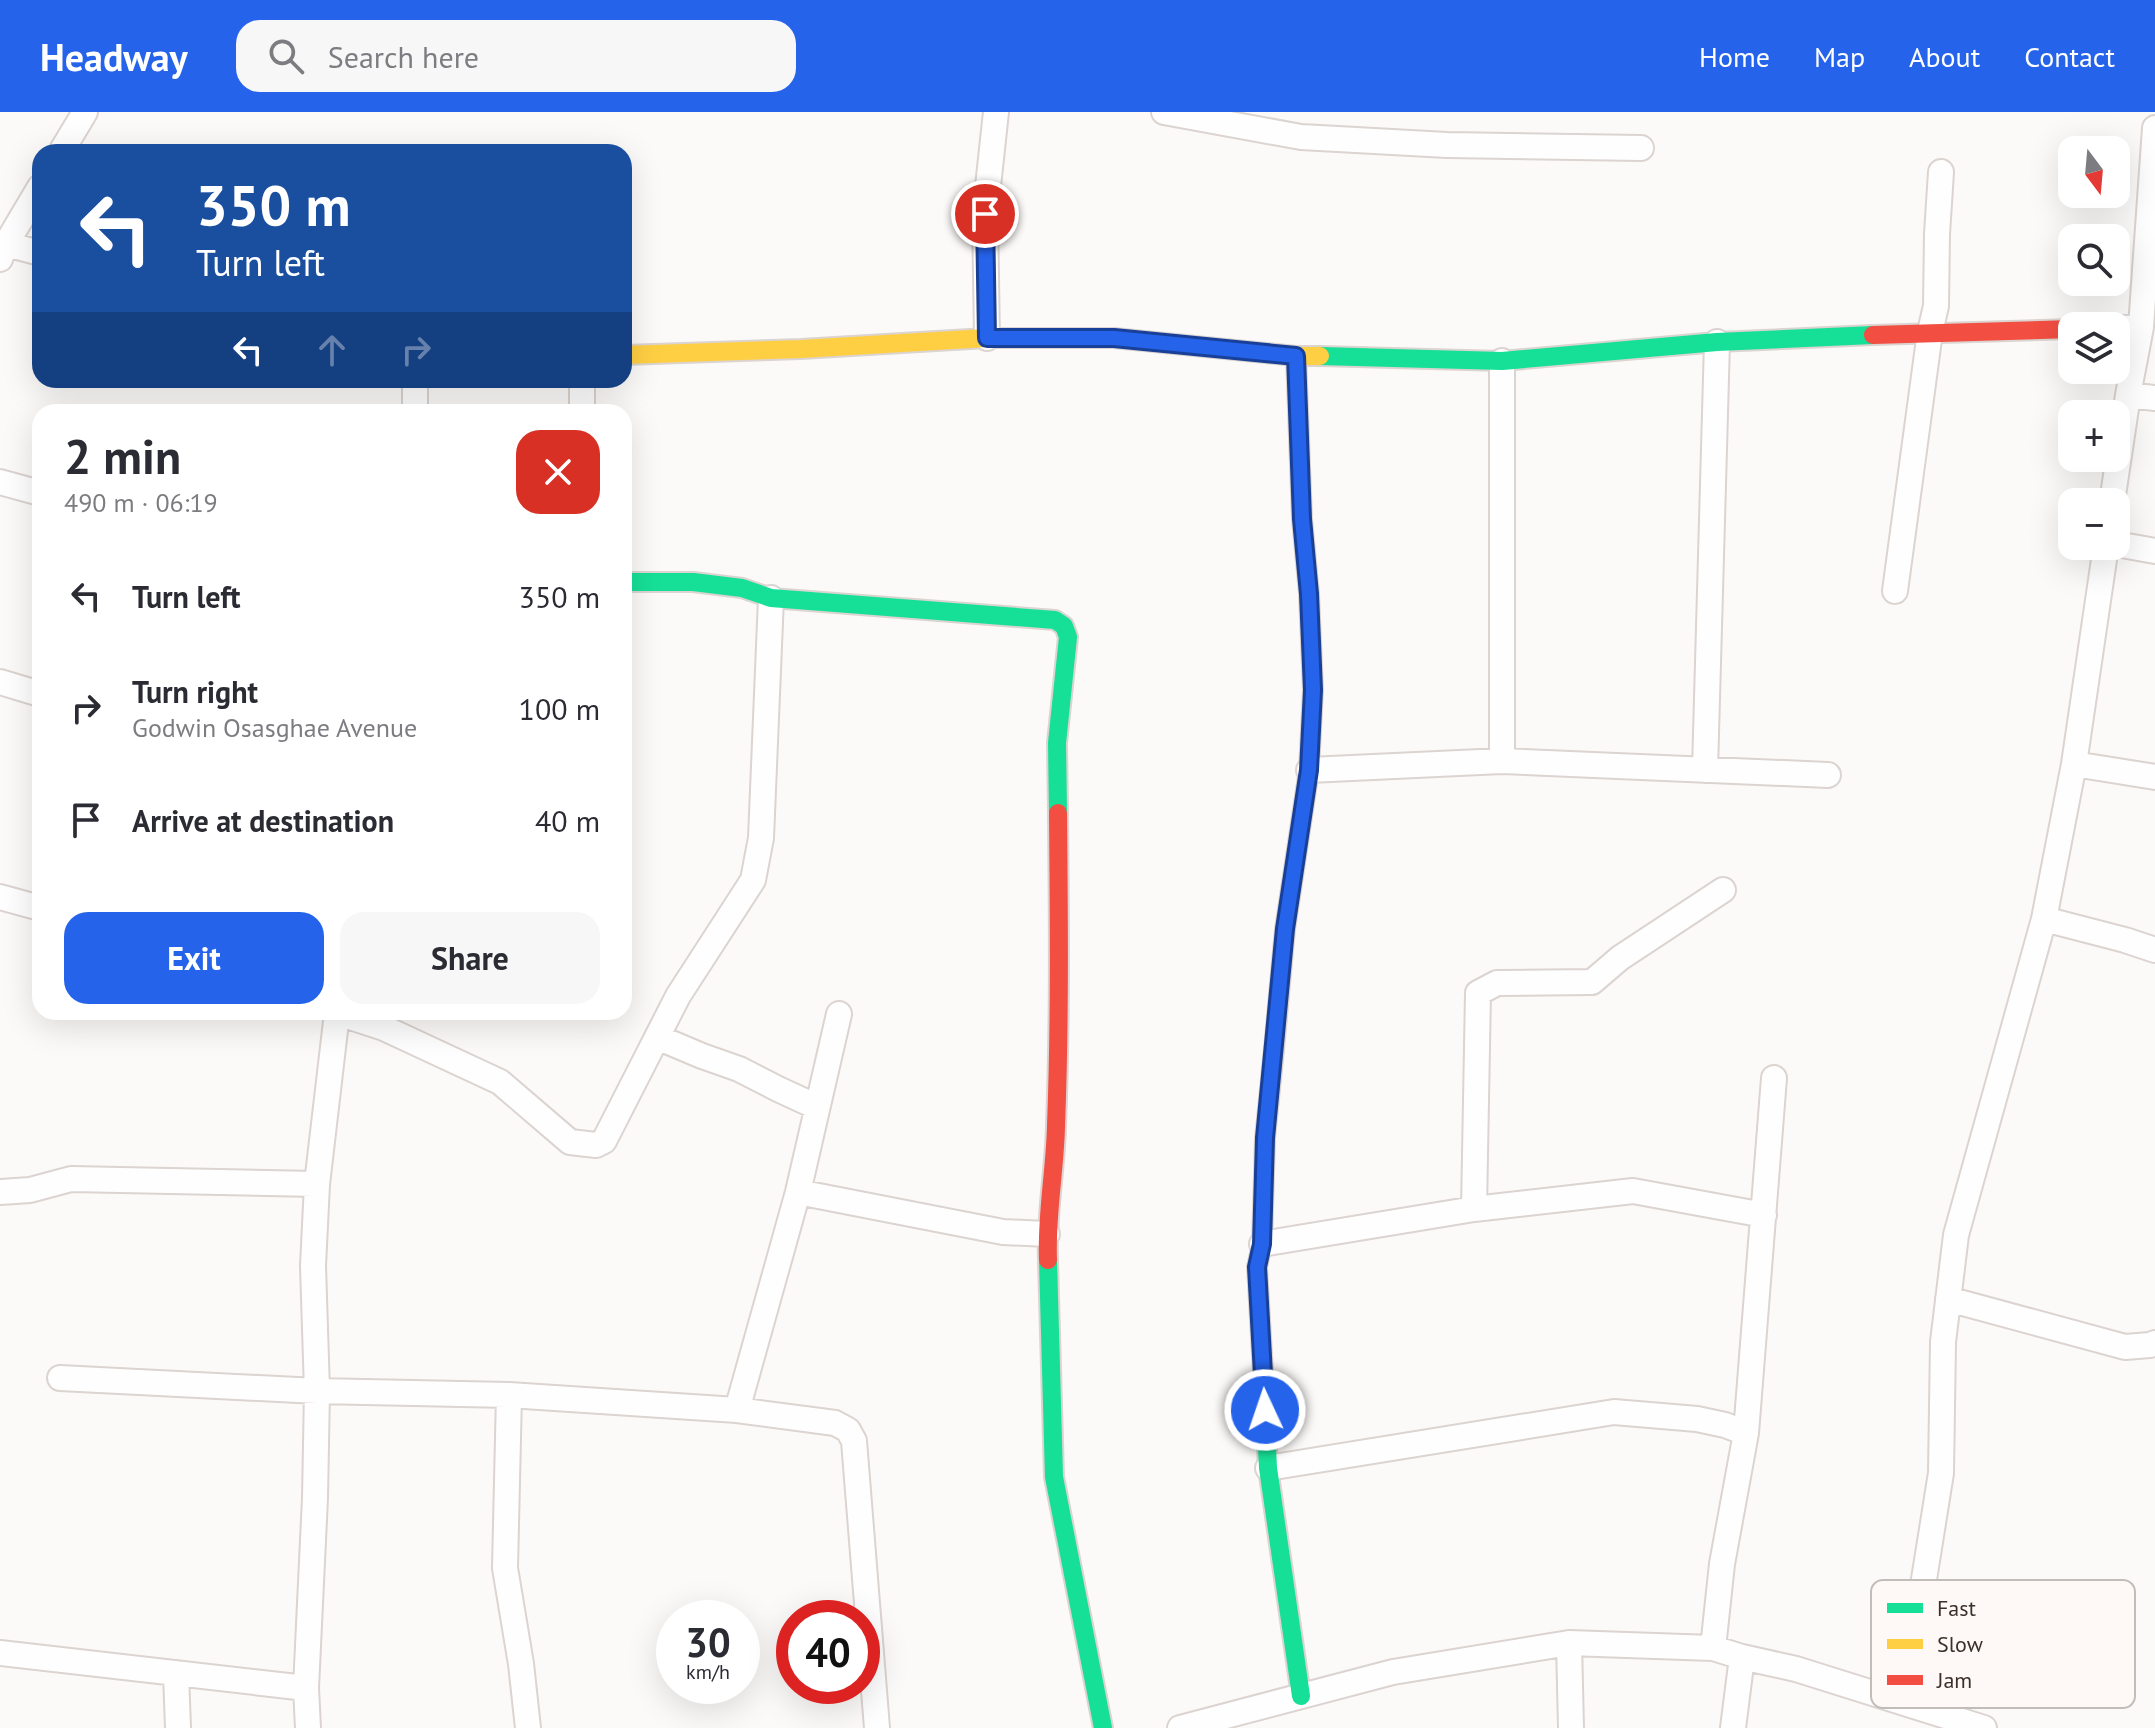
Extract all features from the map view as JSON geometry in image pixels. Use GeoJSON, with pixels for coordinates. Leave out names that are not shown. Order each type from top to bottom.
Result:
{"type":"FeatureCollection","features":[{"type":"Feature","properties":{"kind":"street"},"geometry":{"type":"LineString","coordinates":[[66,144],[85,112]]}},
{"type":"Feature","properties":{"kind":"street"},"geometry":{"type":"LineString","coordinates":[[987,338],[985,214],[996,112]]}},
{"type":"Feature","properties":{"kind":"street"},"geometry":{"type":"LineString","coordinates":[[1164,112],[1301,137],[1447,145],[1641,148]]}},
{"type":"Feature","properties":{"kind":"street"},"geometry":{"type":"LineString","coordinates":[[2114,488],[2141,327],[2155,128]]}},
{"type":"Feature","properties":{"kind":"street"},"geometry":{"type":"LineString","coordinates":[[1895,591],[1936,306],[1941,172]]}},
{"type":"Feature","properties":{"kind":"street"},"geometry":{"type":"LineString","coordinates":[[32,201],[3,252],[32,253]]}},
{"type":"Feature","properties":{"kind":"street"},"geometry":{"type":"LineString","coordinates":[[2130,327],[2141,327]]}},
{"type":"Feature","properties":{"kind":"street"},"geometry":{"type":"LineString","coordinates":[[632,355],[987,338],[1114,338],[1296,356],[1502,361],[1717,342],[2058,329]]}},
{"type":"Feature","properties":{"kind":"street"},"geometry":{"type":"LineString","coordinates":[[1705,770],[1717,342]]}},
{"type":"Feature","properties":{"kind":"street"},"geometry":{"type":"LineString","coordinates":[[1296,356],[1313,690],[1309,770],[1285,929],[1265,1138],[1262,1244],[1257,1267],[1268,1468],[1301,1696]]}},
{"type":"Feature","properties":{"kind":"street"},"geometry":{"type":"LineString","coordinates":[[1502,361],[1502,761]]}},
{"type":"Feature","properties":{"kind":"street"},"geometry":{"type":"LineString","coordinates":[[2128,395],[2155,398]]}},
{"type":"Feature","properties":{"kind":"street"},"geometry":{"type":"LineString","coordinates":[[0,482],[32,491]]}},
{"type":"Feature","properties":{"kind":"street"},"geometry":{"type":"LineString","coordinates":[[2130,547],[2155,551]]}},
{"type":"Feature","properties":{"kind":"street"},"geometry":{"type":"LineString","coordinates":[[1924,1580],[1941,1473],[1943,1342],[1956,1235],[2044,919],[2074,764],[2104,560]]}},
{"type":"Feature","properties":{"kind":"street"},"geometry":{"type":"LineString","coordinates":[[632,582],[705,583],[742,588],[771,598],[1055,620],[1064,626],[1068,637],[1057,743],[1060,1020],[1056,1138],[1047,1234],[1054,1477],[1103,1728]]}},
{"type":"Feature","properties":{"kind":"street"},"geometry":{"type":"LineString","coordinates":[[360,1020],[384,1028],[500,1082],[570,1142],[596,1145],[604,1141],[678,996],[753,880],[761,838],[771,598]]}},
{"type":"Feature","properties":{"kind":"street"},"geometry":{"type":"LineString","coordinates":[[0,682],[32,692]]}},
{"type":"Feature","properties":{"kind":"street"},"geometry":{"type":"LineString","coordinates":[[1309,770],[1502,761],[1828,775]]}},
{"type":"Feature","properties":{"kind":"street"},"geometry":{"type":"LineString","coordinates":[[2074,764],[2155,777]]}},
{"type":"Feature","properties":{"kind":"street"},"geometry":{"type":"LineString","coordinates":[[1474,1209],[1478,993],[1497,983],[1592,982],[1620,958],[1723,890]]}},
{"type":"Feature","properties":{"kind":"street"},"geometry":{"type":"LineString","coordinates":[[0,897],[32,906]]}},
{"type":"Feature","properties":{"kind":"street"},"geometry":{"type":"LineString","coordinates":[[2044,919],[2155,950]]}},
{"type":"Feature","properties":{"kind":"street"},"geometry":{"type":"LineString","coordinates":[[737,1410],[798,1192],[839,1014]]}},
{"type":"Feature","properties":{"kind":"street"},"geometry":{"type":"LineString","coordinates":[[308,1728],[306,1688],[317,1391],[313,1266],[317,1184],[335,1020]]}},
{"type":"Feature","properties":{"kind":"street"},"geometry":{"type":"LineString","coordinates":[[657,1037],[739,1069],[817,1107]]}},
{"type":"Feature","properties":{"kind":"street"},"geometry":{"type":"LineString","coordinates":[[1713,1648],[1722,1564],[1746,1433],[1774,1078]]}},
{"type":"Feature","properties":{"kind":"street"},"geometry":{"type":"LineString","coordinates":[[0,1192],[30,1190],[71,1179],[317,1184]]}},
{"type":"Feature","properties":{"kind":"street"},"geometry":{"type":"LineString","coordinates":[[1262,1244],[1474,1209],[1633,1191],[1764,1215]]}},
{"type":"Feature","properties":{"kind":"street"},"geometry":{"type":"LineString","coordinates":[[798,1192],[1003,1232],[1047,1234]]}},
{"type":"Feature","properties":{"kind":"street"},"geometry":{"type":"LineString","coordinates":[[1948,1299],[2125,1347],[2155,1343]]}},
{"type":"Feature","properties":{"kind":"street"},"geometry":{"type":"LineString","coordinates":[[60,1378],[317,1391],[509,1395],[737,1410],[835,1423],[848,1430],[854,1441],[877,1728]]}},
{"type":"Feature","properties":{"kind":"street"},"geometry":{"type":"LineString","coordinates":[[509,1395],[505,1568],[528,1728]]}},
{"type":"Feature","properties":{"kind":"street"},"geometry":{"type":"LineString","coordinates":[[1268,1468],[1614,1412],[1697,1419],[1746,1433]]}},
{"type":"Feature","properties":{"kind":"street"},"geometry":{"type":"LineString","coordinates":[[1180,1728],[1263,1718],[1301,1696],[1393,1672],[1569,1643],[1713,1648],[1871,1692]]}},
{"type":"Feature","properties":{"kind":"street"},"geometry":{"type":"LineString","coordinates":[[1569,1643],[1571,1728]]}},
{"type":"Feature","properties":{"kind":"street"},"geometry":{"type":"LineString","coordinates":[[0,1653],[306,1688]]}},
{"type":"Feature","properties":{"kind":"street"},"geometry":{"type":"LineString","coordinates":[[1733,1728],[1742,1657]]}},
{"type":"Feature","properties":{"kind":"street"},"geometry":{"type":"LineString","coordinates":[[176,1673],[178,1728]]}},
{"type":"Feature","properties":{"kind":"street"},"geometry":{"type":"LineString","coordinates":[[1927,1719],[1984,1728]]}},
{"type":"Feature","properties":{"kind":"traffic: fast"},"geometry":{"type":"LineString","coordinates":[[1320,356],[1502,361],[1717,342],[1873,335]]}},
{"type":"Feature","properties":{"kind":"traffic: fast"},"geometry":{"type":"LineString","coordinates":[[1274,1049],[1285,929],[1309,770],[1313,690],[1296,356]]}},
{"type":"Feature","properties":{"kind":"traffic: fast"},"geometry":{"type":"LineString","coordinates":[[632,582],[693,582],[742,588],[771,598],[1055,620],[1064,626],[1068,637],[1057,743],[1058,813]]}},
{"type":"Feature","properties":{"kind":"traffic: fast"},"geometry":{"type":"LineString","coordinates":[[1048,1260],[1054,1477],[1103,1728]]}},
{"type":"Feature","properties":{"kind":"traffic: fast"},"geometry":{"type":"LineString","coordinates":[[1265,1407],[1268,1468],[1301,1696]]}},
{"type":"Feature","properties":{"kind":"traffic: slow"},"geometry":{"type":"LineString","coordinates":[[632,355],[987,338],[1114,338],[1320,356]]}},
{"type":"Feature","properties":{"kind":"traffic: jam"},"geometry":{"type":"LineString","coordinates":[[1873,335],[2058,329]]}},
{"type":"Feature","properties":{"kind":"traffic: jam"},"geometry":{"type":"LineString","coordinates":[[1048,1260],[1057,1087],[1058,813]]}},
{"type":"Feature","properties":{"kind":"traffic: jam"},"geometry":{"type":"LineString","coordinates":[[1265,1407],[1257,1267],[1262,1244],[1265,1138],[1274,1049]]}},
{"type":"Feature","properties":{"kind":"route"},"geometry":{"type":"LineString","coordinates":[[985,214],[987,338],[1114,338],[1296,356],[1313,690],[1309,770],[1285,929],[1265,1138],[1262,1244],[1257,1267],[1265,1410]]}}]}
